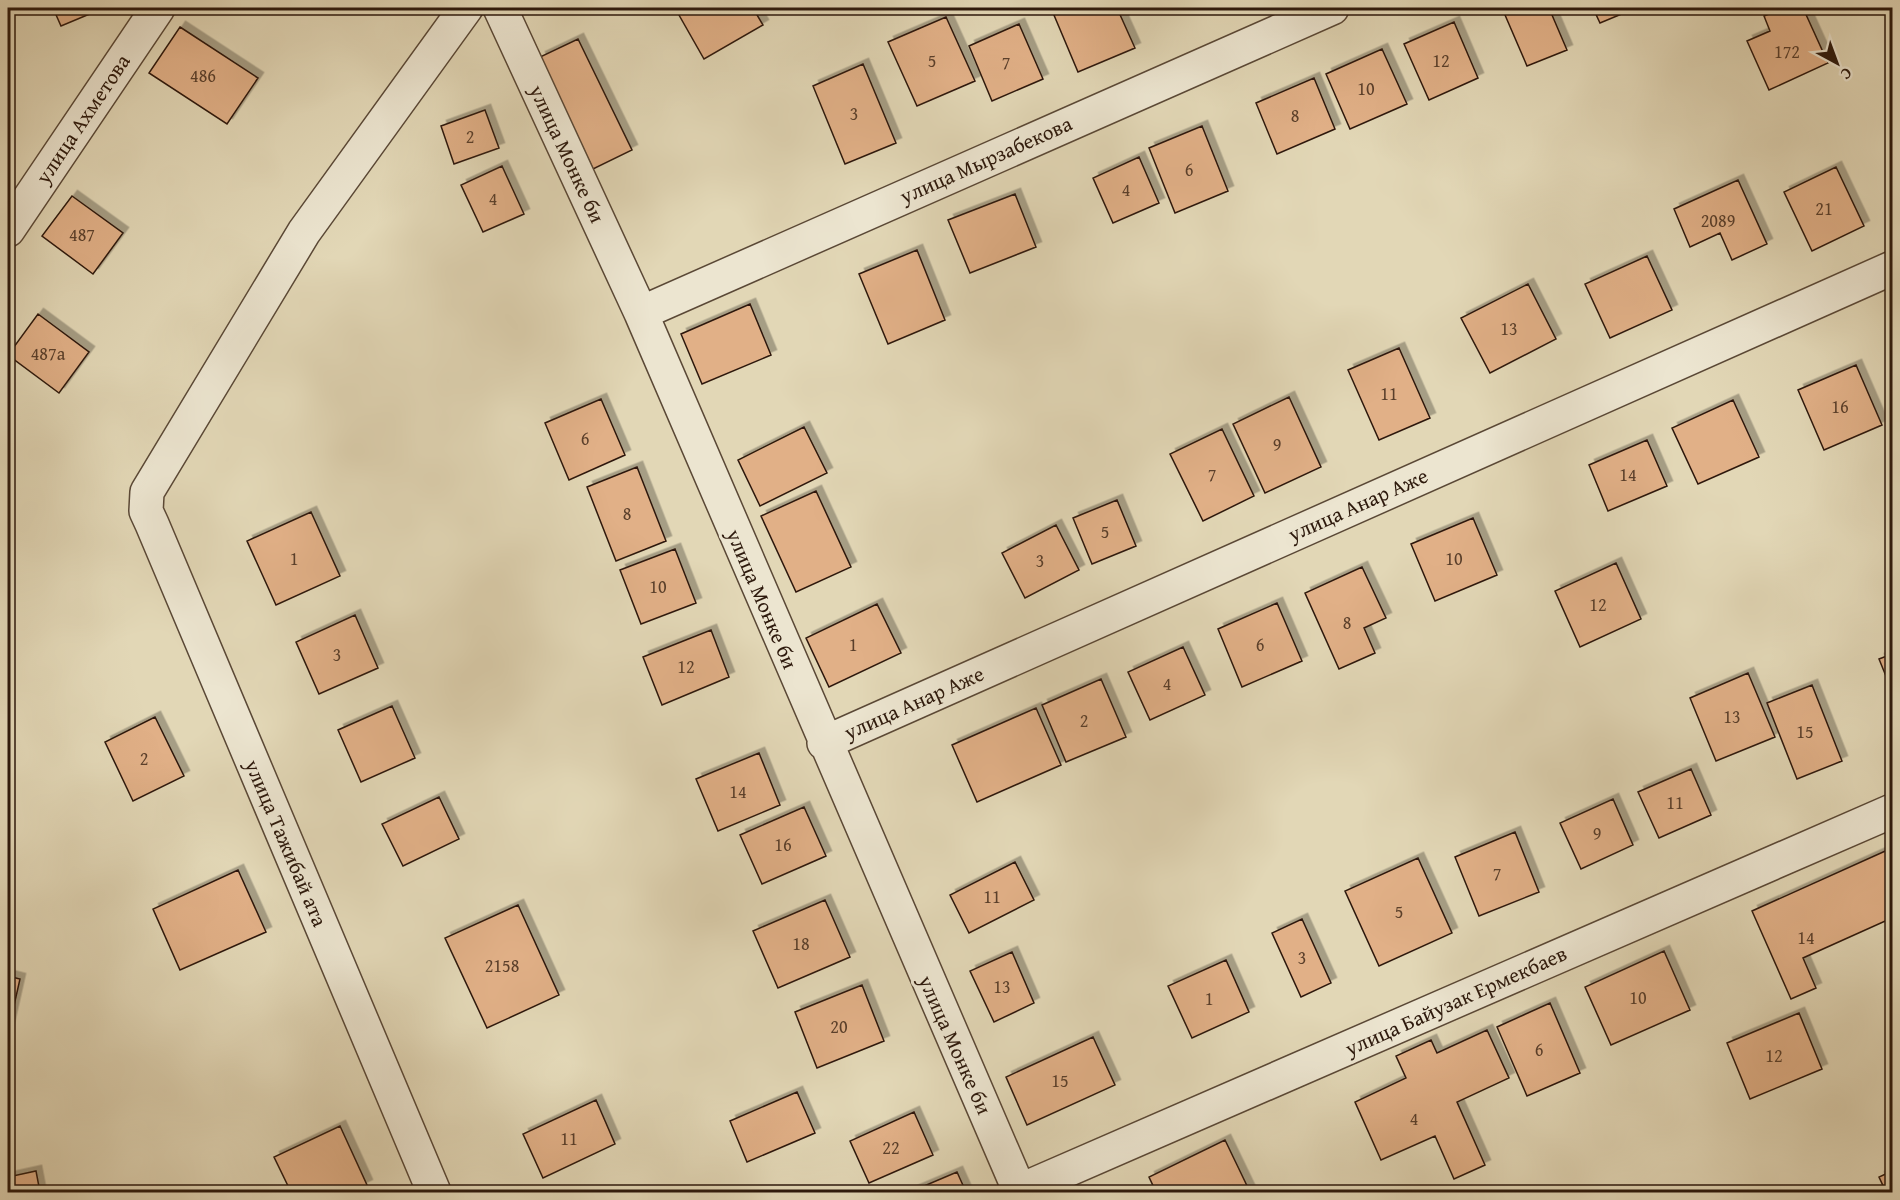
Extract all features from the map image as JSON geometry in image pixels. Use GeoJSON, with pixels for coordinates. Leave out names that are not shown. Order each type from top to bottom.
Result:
{"type":"FeatureCollection","features":[{"type":"Feature","properties":{"kind":"street","name":"улица Ахметова"},"geometry":{"type":"LineString","coordinates":[[8,230],[158,8]]}},
{"type":"Feature","properties":{"kind":"street","name":"улица Тажибай ата"},"geometry":{"type":"LineString","coordinates":[[434,1192],[146,511],[147,492],[304,232],[466,8]]}},
{"type":"Feature","properties":{"kind":"street","name":"улица Монке би"},"geometry":{"type":"LineString","coordinates":[[500,8],[640,314],[1019,1192]]}},
{"type":"Feature","properties":{"kind":"street","name":"улица Мырзабекова"},"geometry":{"type":"LineString","coordinates":[[640,314],[1332,8]]}},
{"type":"Feature","properties":{"kind":"street","name":"улица Анар Аже"},"geometry":{"type":"LineString","coordinates":[[824,743],[1893,267]]}},
{"type":"Feature","properties":{"kind":"street","name":"улица Байузак Ермекбаев"},"geometry":{"type":"LineString","coordinates":[[1019,1192],[1893,811]]}},
{"type":"Feature","properties":{"kind":"building"},"geometry":{"type":"Polygon","coordinates":[[[53,8],[104,8],[61,26],[53,8]]]}},
{"type":"Feature","properties":{"kind":"building"},"geometry":{"type":"Polygon","coordinates":[[[675,8],[753,8],[763,25],[704,59],[675,8]]]}},
{"type":"Feature","properties":{"kind":"building"},"geometry":{"type":"Polygon","coordinates":[[[1051,8],[1117,8],[1135,48],[1078,72],[1051,8]]]}},
{"type":"Feature","properties":{"kind":"building"},"geometry":{"type":"Polygon","coordinates":[[[1502,8],[1549,8],[1567,50],[1527,66],[1502,8]]]}},
{"type":"Feature","properties":{"kind":"building"},"geometry":{"type":"Polygon","coordinates":[[[1593,8],[1636,8],[1600,23],[1593,8]]]}},
{"type":"Feature","properties":{"kind":"building"},"geometry":{"type":"Polygon","coordinates":[[[1784,8],[1803,8],[1828,63],[1769,90],[1747,41],[1770,31],[1764,16],[1784,8]]]}},
{"type":"Feature","properties":{"kind":"building"},"geometry":{"type":"Polygon","coordinates":[[[946,17],[975,81],[917,106],[888,42],[946,17]]]}},
{"type":"Feature","properties":{"kind":"building"},"geometry":{"type":"Polygon","coordinates":[[[1454,22],[1478,78],[1429,100],[1404,44],[1454,22]]]}},
{"type":"Feature","properties":{"kind":"building"},"geometry":{"type":"Polygon","coordinates":[[[1019,24],[1043,79],[992,101],[969,46],[1019,24]]]}},
{"type":"Feature","properties":{"kind":"building"},"geometry":{"type":"Polygon","coordinates":[[[180,27],[258,78],[227,124],[149,73],[180,27]]]}},
{"type":"Feature","properties":{"kind":"building"},"geometry":{"type":"Polygon","coordinates":[[[578,39],[632,150],[593,169],[540,57],[578,39]]]}},
{"type":"Feature","properties":{"kind":"building"},"geometry":{"type":"Polygon","coordinates":[[[1382,49],[1407,104],[1350,129],[1326,74],[1382,49]]]}},
{"type":"Feature","properties":{"kind":"building"},"geometry":{"type":"Polygon","coordinates":[[[863,64],[896,143],[845,164],[813,86],[863,64]]]}},
{"type":"Feature","properties":{"kind":"building"},"geometry":{"type":"Polygon","coordinates":[[[1314,78],[1335,129],[1277,154],[1256,103],[1314,78]]]}},
{"type":"Feature","properties":{"kind":"building"},"geometry":{"type":"Polygon","coordinates":[[[485,110],[499,148],[454,164],[441,126],[485,110]]]}},
{"type":"Feature","properties":{"kind":"building"},"geometry":{"type":"Polygon","coordinates":[[[1202,126],[1228,191],[1175,213],[1149,148],[1202,126]]]}},
{"type":"Feature","properties":{"kind":"building"},"geometry":{"type":"Polygon","coordinates":[[[1139,157],[1159,203],[1113,223],[1093,178],[1139,157]]]}},
{"type":"Feature","properties":{"kind":"building"},"geometry":{"type":"Polygon","coordinates":[[[502,166],[524,214],[483,232],[461,185],[502,166]]]}},
{"type":"Feature","properties":{"kind":"building"},"geometry":{"type":"Polygon","coordinates":[[[1836,167],[1864,226],[1812,251],[1784,192],[1836,167]]]}},
{"type":"Feature","properties":{"kind":"building"},"geometry":{"type":"Polygon","coordinates":[[[1738,180],[1767,244],[1732,260],[1720,233],[1690,247],[1674,209],[1738,180]]]}},
{"type":"Feature","properties":{"kind":"building"},"geometry":{"type":"Polygon","coordinates":[[[1015,194],[1036,247],[970,273],[948,220],[1015,194]]]}},
{"type":"Feature","properties":{"kind":"building"},"geometry":{"type":"Polygon","coordinates":[[[72,196],[123,233],[93,274],[42,236],[72,196]]]}},
{"type":"Feature","properties":{"kind":"building"},"geometry":{"type":"Polygon","coordinates":[[[917,250],[945,320],[888,344],[859,274],[917,250]]]}},
{"type":"Feature","properties":{"kind":"building"},"geometry":{"type":"Polygon","coordinates":[[[1647,256],[1672,310],[1610,338],[1585,284],[1647,256]]]}},
{"type":"Feature","properties":{"kind":"building"},"geometry":{"type":"Polygon","coordinates":[[[1528,284],[1556,339],[1490,373],[1461,318],[1528,284]]]}},
{"type":"Feature","properties":{"kind":"building"},"geometry":{"type":"Polygon","coordinates":[[[750,304],[771,355],[702,384],[681,334],[750,304]]]}},
{"type":"Feature","properties":{"kind":"building"},"geometry":{"type":"Polygon","coordinates":[[[38,314],[89,352],[59,393],[8,355],[38,314]]]}},
{"type":"Feature","properties":{"kind":"building"},"geometry":{"type":"Polygon","coordinates":[[[1399,348],[1430,418],[1379,440],[1348,370],[1399,348]]]}},
{"type":"Feature","properties":{"kind":"building"},"geometry":{"type":"Polygon","coordinates":[[[1856,365],[1882,425],[1824,450],[1798,390],[1856,365]]]}},
{"type":"Feature","properties":{"kind":"building"},"geometry":{"type":"Polygon","coordinates":[[[1289,397],[1321,467],[1265,493],[1233,424],[1289,397]]]}},
{"type":"Feature","properties":{"kind":"building"},"geometry":{"type":"Polygon","coordinates":[[[601,399],[625,455],[569,480],[545,423],[601,399]]]}},
{"type":"Feature","properties":{"kind":"building"},"geometry":{"type":"Polygon","coordinates":[[[1733,400],[1759,457],[1698,484],[1672,428],[1733,400]]]}},
{"type":"Feature","properties":{"kind":"building"},"geometry":{"type":"Polygon","coordinates":[[[804,427],[827,473],[760,506],[738,460],[804,427]]]}},
{"type":"Feature","properties":{"kind":"building"},"geometry":{"type":"Polygon","coordinates":[[[1222,429],[1254,496],[1203,521],[1170,454],[1222,429]]]}},
{"type":"Feature","properties":{"kind":"building"},"geometry":{"type":"Polygon","coordinates":[[[1647,440],[1667,486],[1608,511],[1589,465],[1647,440]]]}},
{"type":"Feature","properties":{"kind":"building"},"geometry":{"type":"Polygon","coordinates":[[[637,467],[666,541],[616,561],[587,487],[637,467]]]}},
{"type":"Feature","properties":{"kind":"building"},"geometry":{"type":"Polygon","coordinates":[[[816,491],[851,567],[796,592],[761,516],[816,491]]]}},
{"type":"Feature","properties":{"kind":"building"},"geometry":{"type":"Polygon","coordinates":[[[1117,500],[1136,546],[1092,564],[1073,518],[1117,500]]]}},
{"type":"Feature","properties":{"kind":"building"},"geometry":{"type":"Polygon","coordinates":[[[311,512],[340,576],[276,605],[247,541],[311,512]]]}},
{"type":"Feature","properties":{"kind":"building"},"geometry":{"type":"Polygon","coordinates":[[[1473,518],[1497,575],[1435,601],[1411,544],[1473,518]]]}},
{"type":"Feature","properties":{"kind":"building"},"geometry":{"type":"Polygon","coordinates":[[[1056,525],[1079,570],[1025,598],[1002,553],[1056,525]]]}},
{"type":"Feature","properties":{"kind":"building"},"geometry":{"type":"Polygon","coordinates":[[[675,549],[696,603],[641,624],[620,570],[675,549]]]}},
{"type":"Feature","properties":{"kind":"building"},"geometry":{"type":"Polygon","coordinates":[[[1616,563],[1641,619],[1580,647],[1555,591],[1616,563]]]}},
{"type":"Feature","properties":{"kind":"building"},"geometry":{"type":"Polygon","coordinates":[[[1362,567],[1386,618],[1364,628],[1375,653],[1339,669],[1305,593],[1362,567]]]}},
{"type":"Feature","properties":{"kind":"building"},"geometry":{"type":"Polygon","coordinates":[[[1277,603],[1302,661],[1242,687],[1218,629],[1277,603]]]}},
{"type":"Feature","properties":{"kind":"building"},"geometry":{"type":"Polygon","coordinates":[[[877,604],[901,653],[829,687],[806,638],[877,604]]]}},
{"type":"Feature","properties":{"kind":"building"},"geometry":{"type":"Polygon","coordinates":[[[355,615],[378,668],[319,694],[296,642],[355,615]]]}},
{"type":"Feature","properties":{"kind":"building"},"geometry":{"type":"Polygon","coordinates":[[[711,630],[729,677],[662,705],[643,657],[711,630]]]}},
{"type":"Feature","properties":{"kind":"building"},"geometry":{"type":"Polygon","coordinates":[[[1183,647],[1205,695],[1150,720],[1128,672],[1183,647]]]}},
{"type":"Feature","properties":{"kind":"building"},"geometry":{"type":"Polygon","coordinates":[[[1892,654],[1892,691],[1879,659],[1892,654]]]}},
{"type":"Feature","properties":{"kind":"building"},"geometry":{"type":"Polygon","coordinates":[[[1748,673],[1775,737],[1716,761],[1690,698],[1748,673]]]}},
{"type":"Feature","properties":{"kind":"building"},"geometry":{"type":"Polygon","coordinates":[[[1101,679],[1126,737],[1066,762],[1042,705],[1101,679]]]}},
{"type":"Feature","properties":{"kind":"building"},"geometry":{"type":"Polygon","coordinates":[[[1812,685],[1842,761],[1797,779],[1767,703],[1812,685]]]}},
{"type":"Feature","properties":{"kind":"building"},"geometry":{"type":"Polygon","coordinates":[[[392,706],[415,758],[361,782],[338,730],[392,706]]]}},
{"type":"Feature","properties":{"kind":"building"},"geometry":{"type":"Polygon","coordinates":[[[1036,708],[1061,765],[977,802],[952,745],[1036,708]]]}},
{"type":"Feature","properties":{"kind":"building"},"geometry":{"type":"Polygon","coordinates":[[[155,717],[184,776],[133,801],[105,742],[155,717]]]}},
{"type":"Feature","properties":{"kind":"building"},"geometry":{"type":"Polygon","coordinates":[[[759,753],[780,805],[718,831],[696,779],[759,753]]]}},
{"type":"Feature","properties":{"kind":"building"},"geometry":{"type":"Polygon","coordinates":[[[1691,769],[1711,815],[1659,838],[1638,792],[1691,769]]]}},
{"type":"Feature","properties":{"kind":"building"},"geometry":{"type":"Polygon","coordinates":[[[439,797],[459,839],[403,866],[382,824],[439,797]]]}},
{"type":"Feature","properties":{"kind":"building"},"geometry":{"type":"Polygon","coordinates":[[[1613,799],[1633,845],[1581,869],[1560,823],[1613,799]]]}},
{"type":"Feature","properties":{"kind":"building"},"geometry":{"type":"Polygon","coordinates":[[[804,807],[826,856],[762,884],[740,835],[804,807]]]}},
{"type":"Feature","properties":{"kind":"building"},"geometry":{"type":"Polygon","coordinates":[[[1515,832],[1539,892],[1479,916],[1455,857],[1515,832]]]}},
{"type":"Feature","properties":{"kind":"building"},"geometry":{"type":"Polygon","coordinates":[[[1892,848],[1892,918],[1803,958],[1816,988],[1791,999],[1752,911],[1892,848]]]}},
{"type":"Feature","properties":{"kind":"building"},"geometry":{"type":"Polygon","coordinates":[[[1418,858],[1452,933],[1379,966],[1345,891],[1418,858]]]}},
{"type":"Feature","properties":{"kind":"building"},"geometry":{"type":"Polygon","coordinates":[[[1015,862],[1034,900],[969,933],[950,895],[1015,862]]]}},
{"type":"Feature","properties":{"kind":"building"},"geometry":{"type":"Polygon","coordinates":[[[238,870],[266,932],[180,970],[153,909],[238,870]]]}},
{"type":"Feature","properties":{"kind":"building"},"geometry":{"type":"Polygon","coordinates":[[[825,900],[850,957],[778,988],[753,931],[825,900]]]}},
{"type":"Feature","properties":{"kind":"building"},"geometry":{"type":"Polygon","coordinates":[[[518,905],[559,995],[487,1028],[445,938],[518,905]]]}},
{"type":"Feature","properties":{"kind":"building"},"geometry":{"type":"Polygon","coordinates":[[[1302,919],[1331,983],[1301,997],[1272,933],[1302,919]]]}},
{"type":"Feature","properties":{"kind":"building"},"geometry":{"type":"Polygon","coordinates":[[[1664,951],[1690,1010],[1611,1045],[1585,987],[1664,951]]]}},
{"type":"Feature","properties":{"kind":"building"},"geometry":{"type":"Polygon","coordinates":[[[1012,952],[1034,1003],[994,1022],[970,971],[1012,952]]]}},
{"type":"Feature","properties":{"kind":"building"},"geometry":{"type":"Polygon","coordinates":[[[1226,960],[1249,1012],[1192,1038],[1168,986],[1226,960]]]}},
{"type":"Feature","properties":{"kind":"building"},"geometry":{"type":"Polygon","coordinates":[[[8,976],[20,979],[8,1032],[8,976]]]}},
{"type":"Feature","properties":{"kind":"building"},"geometry":{"type":"Polygon","coordinates":[[[862,985],[884,1041],[817,1068],[795,1012],[862,985]]]}},
{"type":"Feature","properties":{"kind":"building"},"geometry":{"type":"Polygon","coordinates":[[[1550,1003],[1580,1073],[1527,1096],[1497,1027],[1550,1003]]]}},
{"type":"Feature","properties":{"kind":"building"},"geometry":{"type":"Polygon","coordinates":[[[1799,1013],[1822,1069],[1750,1099],[1727,1043],[1799,1013]]]}},
{"type":"Feature","properties":{"kind":"building"},"geometry":{"type":"Polygon","coordinates":[[[1487,1030],[1509,1078],[1457,1102],[1485,1165],[1454,1179],[1435,1136],[1381,1160],[1355,1102],[1406,1078],[1396,1056],[1431,1040],[1437,1053],[1487,1030]]]}},
{"type":"Feature","properties":{"kind":"building"},"geometry":{"type":"Polygon","coordinates":[[[1093,1037],[1115,1085],[1027,1125],[1006,1077],[1093,1037]]]}},
{"type":"Feature","properties":{"kind":"building"},"geometry":{"type":"Polygon","coordinates":[[[797,1092],[815,1133],[747,1162],[730,1121],[797,1092]]]}},
{"type":"Feature","properties":{"kind":"building"},"geometry":{"type":"Polygon","coordinates":[[[596,1100],[615,1144],[543,1178],[523,1134],[596,1100]]]}},
{"type":"Feature","properties":{"kind":"building"},"geometry":{"type":"Polygon","coordinates":[[[914,1112],[933,1155],[869,1183],[850,1141],[914,1112]]]}},
{"type":"Feature","properties":{"kind":"building"},"geometry":{"type":"Polygon","coordinates":[[[340,1126],[367,1185],[352,1192],[291,1192],[274,1157],[340,1126]]]}},
{"type":"Feature","properties":{"kind":"building"},"geometry":{"type":"Polygon","coordinates":[[[1225,1140],[1250,1192],[1156,1192],[1149,1177],[1225,1140]]]}},
{"type":"Feature","properties":{"kind":"building"},"geometry":{"type":"Polygon","coordinates":[[[36,1171],[40,1192],[8,1192],[8,1177],[36,1171]]]}},
{"type":"Feature","properties":{"kind":"building"},"geometry":{"type":"Polygon","coordinates":[[[1892,1171],[1892,1192],[1886,1192],[1879,1177],[1892,1171]]]}},
{"type":"Feature","properties":{"kind":"building"},"geometry":{"type":"Polygon","coordinates":[[[957,1172],[966,1192],[910,1192],[957,1172]]]}}]}
